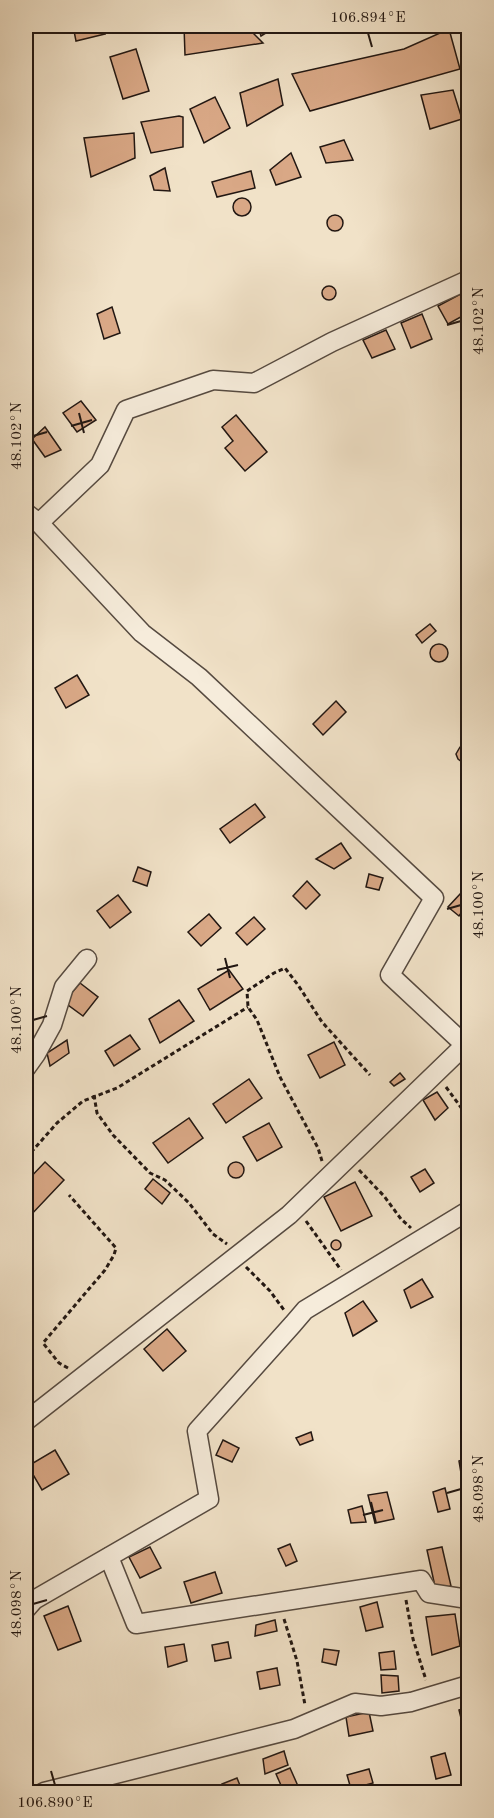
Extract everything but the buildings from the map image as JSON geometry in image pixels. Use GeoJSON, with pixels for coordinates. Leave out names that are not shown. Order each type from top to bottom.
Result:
{"type":"FeatureCollection","features":[{"type":"Feature","properties":{"kind":"street"},"geometry":{"type":"LineString","coordinates":[[26,1421],[296,1208],[467,1044],[390,975],[434,898],[199,676],[142,633],[32,518],[100,465],[126,410],[213,380],[254,383],[332,342],[468,280]]}},
{"type":"Feature","properties":{"kind":"street"},"geometry":{"type":"LineString","coordinates":[[26,1068],[52,1025],[64,987],[87,959]]}},
{"type":"Feature","properties":{"kind":"street"},"geometry":{"type":"LineString","coordinates":[[26,1609],[34,1600],[208,1499],[196,1431],[305,1310],[468,1211]]}},
{"type":"Feature","properties":{"kind":"street"},"geometry":{"type":"LineString","coordinates":[[110,1557],[136,1624],[421,1580],[429,1593],[468,1599]]}},
{"type":"Feature","properties":{"kind":"street"},"geometry":{"type":"LineString","coordinates":[[44,1792],[283,1731],[355,1703],[381,1706],[411,1702],[468,1685]]}},
{"type":"Feature","properties":{"kind":"path"},"geometry":{"type":"LineString","coordinates":[[328,1177],[318,1148],[280,1077],[257,1020],[248,1006],[247,991],[285,968],[322,1022],[370,1076]]}},
{"type":"Feature","properties":{"kind":"path"},"geometry":{"type":"LineString","coordinates":[[26,1158],[68,1113],[83,1101],[117,1088],[248,1006]]}},
{"type":"Feature","properties":{"kind":"path"},"geometry":{"type":"LineString","coordinates":[[435,1074],[468,1117]]}},
{"type":"Feature","properties":{"kind":"path"},"geometry":{"type":"LineString","coordinates":[[94,1095],[97,1113],[112,1135],[150,1173],[165,1179],[189,1203],[213,1234]]}},
{"type":"Feature","properties":{"kind":"path"},"geometry":{"type":"LineString","coordinates":[[348,1158],[384,1196],[401,1220],[422,1239]]}},
{"type":"Feature","properties":{"kind":"path"},"geometry":{"type":"LineString","coordinates":[[69,1195],[116,1248],[105,1270],[43,1343],[59,1363],[83,1376]]}},
{"type":"Feature","properties":{"kind":"path"},"geometry":{"type":"LineString","coordinates":[[296,1208],[351,1282]]}},
{"type":"Feature","properties":{"kind":"path"},"geometry":{"type":"LineString","coordinates":[[237,1255],[270,1291],[293,1324]]}},
{"type":"Feature","properties":{"kind":"path"},"geometry":{"type":"LineString","coordinates":[[402,1583],[413,1639],[430,1696]]}},
{"type":"Feature","properties":{"kind":"path"},"geometry":{"type":"LineString","coordinates":[[281,1602],[284,1622],[297,1661],[307,1723]]}}]}
